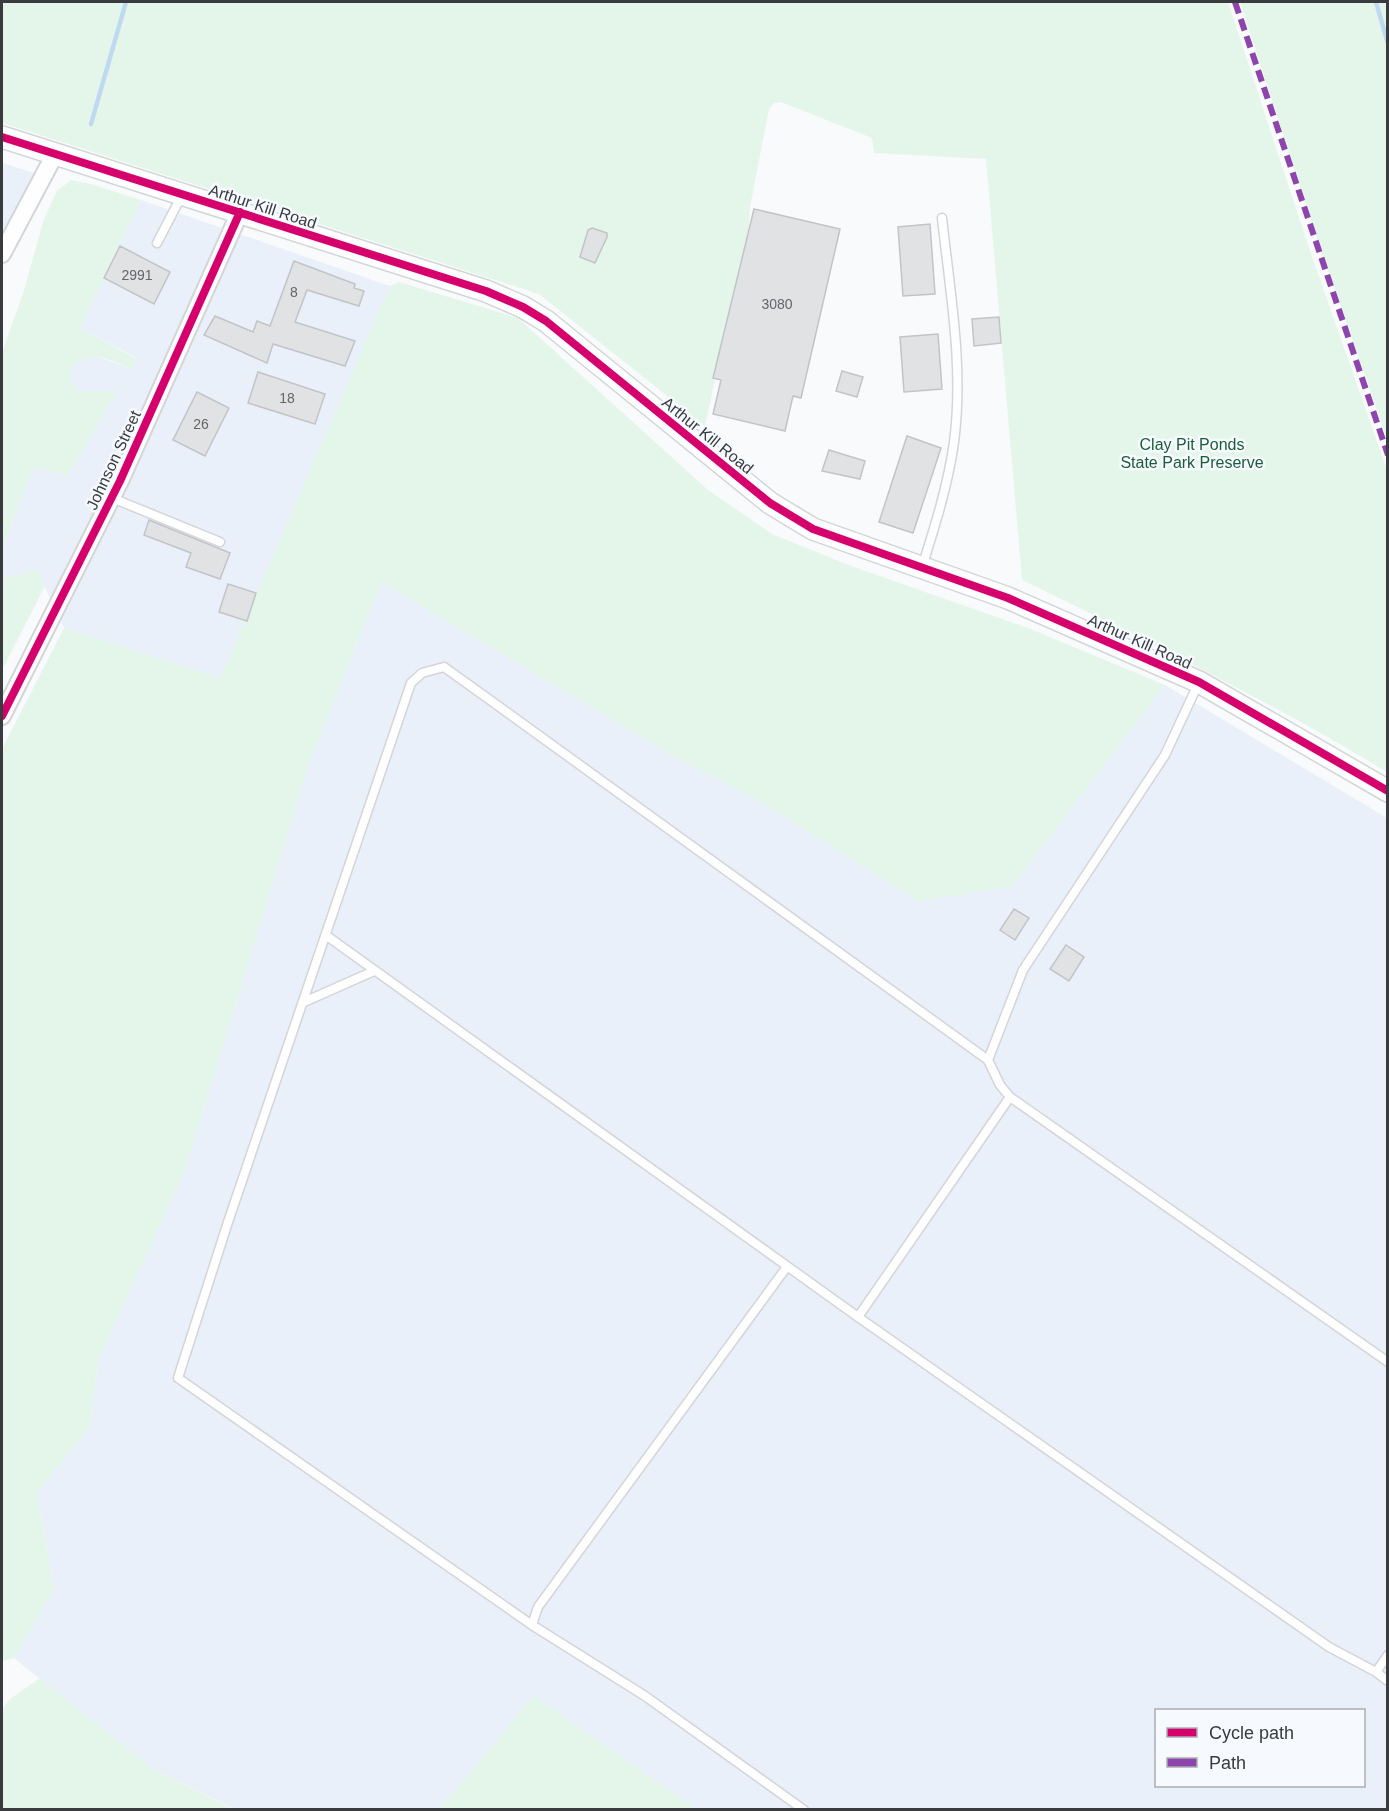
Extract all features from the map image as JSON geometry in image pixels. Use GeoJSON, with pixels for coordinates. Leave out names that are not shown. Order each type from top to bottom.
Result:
{"type":"FeatureCollection","features":[{"type":"Feature","properties":{"kind":"street","name":"Arthur Kill Road"},"geometry":{"type":"LineString","coordinates":[[2,137],[486,291],[523,307],[546,321],[770,503],[813,529],[1008,598],[1199,682],[1388,791]]}},
{"type":"Feature","properties":{"kind":"street"},"geometry":{"type":"LineString","coordinates":[[2,254],[56,154]]}},
{"type":"Feature","properties":{"kind":"street","name":"Johnson Street"},"geometry":{"type":"LineString","coordinates":[[2,716],[112,498],[240,212]]}},
{"type":"Feature","properties":{"kind":"lane"},"geometry":{"type":"LineString","coordinates":[[157,243],[182,194]]}},
{"type":"Feature","properties":{"kind":"lane"},"geometry":{"type":"LineString","coordinates":[[922,567],[946,486],[954,441],[957,387],[942,218]]}},
{"type":"Feature","properties":{"kind":"lane"},"geometry":{"type":"LineString","coordinates":[[112,498],[220,542]]}},
{"type":"Feature","properties":{"kind":"lane"},"geometry":{"type":"LineString","coordinates":[[804,1809],[645,1696],[532,1625],[178,1378],[228,1222],[411,683],[422,673],[444,667],[735,874],[988,1060],[1000,1085],[1010,1097],[1388,1362]]}},
{"type":"Feature","properties":{"kind":"lane"},"geometry":{"type":"LineString","coordinates":[[988,1060],[1023,970],[1165,755],[1199,682]]}},
{"type":"Feature","properties":{"kind":"lane"},"geometry":{"type":"LineString","coordinates":[[327,936],[707,1208],[786,1268],[1310,1634],[1388,1681]]}},
{"type":"Feature","properties":{"kind":"lane"},"geometry":{"type":"LineString","coordinates":[[304,1002],[374,970]]}},
{"type":"Feature","properties":{"kind":"lane"},"geometry":{"type":"LineString","coordinates":[[858,1317],[1010,1097]]}},
{"type":"Feature","properties":{"kind":"lane"},"geometry":{"type":"LineString","coordinates":[[532,1625],[538,1607],[786,1268]]}},
{"type":"Feature","properties":{"kind":"lane"},"geometry":{"type":"LineString","coordinates":[[1376,1672],[1388,1655]]}},
{"type":"Feature","properties":{"kind":"shaded area"},"geometry":{"type":"Polygon","coordinates":[[[2,163],[53,179],[2,267],[2,163]]]}},
{"type":"Feature","properties":{"kind":"shaded area"},"geometry":{"type":"Polygon","coordinates":[[[141,200],[390,286],[220,679],[64,628],[37,570],[2,578],[2,548],[34,467],[117,392],[79,391],[71,381],[71,367],[80,358],[92,355],[132,369],[137,358],[80,328],[141,200]]]}},
{"type":"Feature","properties":{"kind":"shaded area"},"geometry":{"type":"Polygon","coordinates":[[[381,582],[670,754],[761,802],[1012,887],[1165,685],[1387,818],[1387,1809],[696,1809],[534,1696],[440,1809],[234,1809],[153,1769],[14,1658],[54,1589],[37,1492],[90,1427],[98,1361],[185,1170],[309,764],[381,582]]]}},
{"type":"Feature","properties":{"kind":"green space","name":"Clay Pit Ponds State Park Preserve"},"geometry":{"type":"Polygon","coordinates":[[[2,2],[1228,2],[1310,251],[1387,470],[1387,772],[1298,720],[1207,672],[1022,580],[986,159],[874,153],[872,138],[781,102],[774,103],[769,109],[750,207],[749,226],[705,426],[539,294],[2,123],[2,2]]]}},
{"type":"Feature","properties":{"kind":"green space"},"geometry":{"type":"Polygon","coordinates":[[[1240,2],[1387,2],[1387,439],[1322,253],[1240,2]]]}},
{"type":"Feature","properties":{"kind":"green space"},"geometry":{"type":"Polygon","coordinates":[[[71,180],[141,200],[80,328],[137,359],[132,369],[93,357],[78,361],[71,367],[71,381],[79,391],[117,391],[68,476],[34,467],[2,548],[2,353],[24,290],[44,219],[57,191],[71,180]]]}},
{"type":"Feature","properties":{"kind":"green space"},"geometry":{"type":"Polygon","coordinates":[[[399,282],[518,318],[708,490],[772,534],[851,566],[1028,628],[1165,685],[1012,887],[918,901],[761,802],[670,754],[381,582],[309,764],[185,1170],[98,1361],[90,1427],[37,1492],[54,1589],[14,1658],[2,1661],[2,749],[64,628],[220,678],[390,286],[399,282]]]}},
{"type":"Feature","properties":{"kind":"green space"},"geometry":{"type":"Polygon","coordinates":[[[37,570],[45,586],[2,670],[2,578],[37,570]]]}},
{"type":"Feature","properties":{"kind":"green space"},"geometry":{"type":"Polygon","coordinates":[[[40,1678],[153,1769],[233,1809],[2,1809],[2,1710],[10,1699],[40,1678]]]}},
{"type":"Feature","properties":{"kind":"green space"},"geometry":{"type":"Polygon","coordinates":[[[534,1696],[696,1809],[440,1809],[534,1696]]]}},
{"type":"Feature","properties":{"kind":"building"},"geometry":{"type":"Polygon","coordinates":[[[754,209],[840,229],[801,398],[793,396],[785,431],[713,414],[721,380],[713,378],[754,209]]]}},
{"type":"Feature","properties":{"kind":"building"},"geometry":{"type":"Polygon","coordinates":[[[930,224],[935,294],[903,296],[898,227],[930,224]]]}},
{"type":"Feature","properties":{"kind":"building"},"geometry":{"type":"Polygon","coordinates":[[[592,228],[607,233],[595,263],[580,257],[588,230],[592,228]]]}},
{"type":"Feature","properties":{"kind":"building"},"geometry":{"type":"Polygon","coordinates":[[[120,246],[170,272],[154,304],[104,278],[120,246]]]}},
{"type":"Feature","properties":{"kind":"building"},"geometry":{"type":"Polygon","coordinates":[[[294,261],[355,284],[354,288],[364,291],[359,306],[307,290],[295,322],[355,341],[345,366],[273,344],[267,363],[204,335],[215,316],[253,332],[257,321],[270,326],[294,261]]]}},
{"type":"Feature","properties":{"kind":"building"},"geometry":{"type":"Polygon","coordinates":[[[999,317],[1001,343],[974,346],[972,319],[999,317]]]}},
{"type":"Feature","properties":{"kind":"building"},"geometry":{"type":"Polygon","coordinates":[[[938,334],[942,389],[904,392],[900,337],[938,334]]]}},
{"type":"Feature","properties":{"kind":"building"},"geometry":{"type":"Polygon","coordinates":[[[842,371],[863,377],[857,397],[836,391],[842,371]]]}},
{"type":"Feature","properties":{"kind":"building"},"geometry":{"type":"Polygon","coordinates":[[[258,372],[325,394],[315,424],[248,403],[258,372]]]}},
{"type":"Feature","properties":{"kind":"building"},"geometry":{"type":"Polygon","coordinates":[[[197,392],[229,408],[205,456],[173,440],[197,392]]]}},
{"type":"Feature","properties":{"kind":"building"},"geometry":{"type":"Polygon","coordinates":[[[907,436],[941,448],[913,533],[879,522],[907,436]]]}},
{"type":"Feature","properties":{"kind":"building"},"geometry":{"type":"Polygon","coordinates":[[[829,450],[865,461],[860,479],[822,471],[829,450]]]}},
{"type":"Feature","properties":{"kind":"building"},"geometry":{"type":"Polygon","coordinates":[[[149,520],[230,553],[220,579],[186,567],[191,553],[144,535],[149,520]]]}},
{"type":"Feature","properties":{"kind":"building"},"geometry":{"type":"Polygon","coordinates":[[[228,584],[256,593],[247,621],[219,612],[228,584]]]}},
{"type":"Feature","properties":{"kind":"building"},"geometry":{"type":"Polygon","coordinates":[[[1014,909],[1029,918],[1015,940],[1000,930],[1014,909]]]}},
{"type":"Feature","properties":{"kind":"building"},"geometry":{"type":"Polygon","coordinates":[[[1066,945],[1084,957],[1069,981],[1050,969],[1066,945]]]}},
{"type":"Feature","properties":{"kind":"waterway"},"geometry":{"type":"LineString","coordinates":[[91,124],[126,2]]}},
{"type":"Feature","properties":{"kind":"waterway"},"geometry":{"type":"LineString","coordinates":[[1376,2],[1388,44]]}},
{"type":"Feature","properties":{"kind":"marked path"},"geometry":{"type":"LineString","coordinates":[[1235,2],[1388,455]]}},
{"type":"Feature","properties":{"kind":"cycle path"},"geometry":{"type":"LineString","coordinates":[[2,137],[486,291],[523,307],[546,321],[770,503],[813,529],[1008,598],[1199,682],[1388,791]]}},
{"type":"Feature","properties":{"kind":"cycle path"},"geometry":{"type":"LineString","coordinates":[[2,716],[120,481],[240,212]]}}]}
